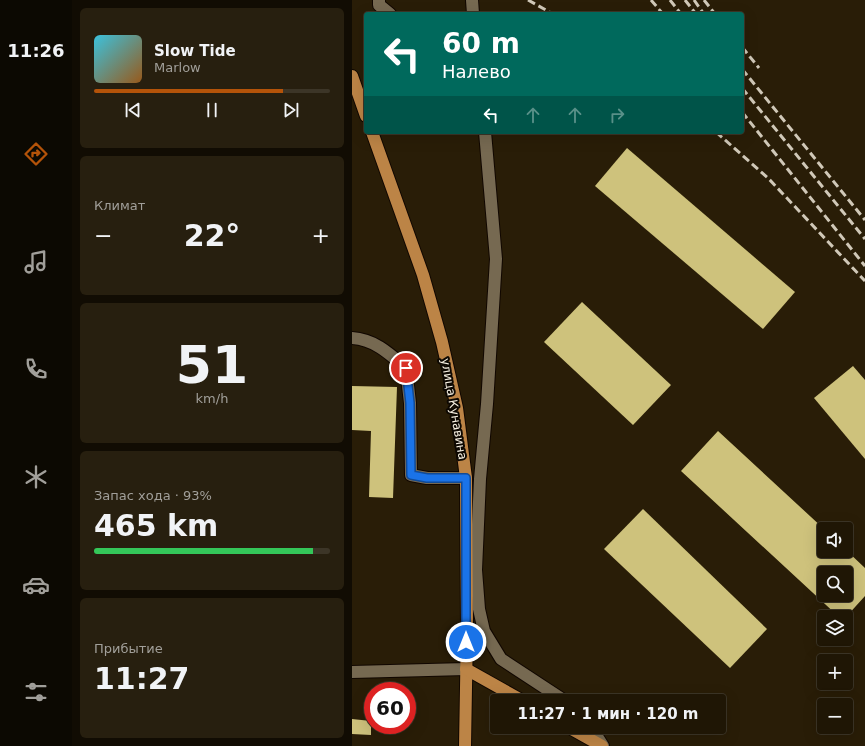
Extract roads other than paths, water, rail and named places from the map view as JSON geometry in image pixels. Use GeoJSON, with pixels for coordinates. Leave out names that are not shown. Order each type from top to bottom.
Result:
{"type":"FeatureCollection","features":[{"type":"Feature","properties":{"kind":"main road"},"geometry":{"type":"LineString","coordinates":[[352,76],[364,110]]}},
{"type":"Feature","properties":{"kind":"main road","name":"улица Кунавина"},"geometry":{"type":"LineString","coordinates":[[373,134],[423,275],[442,342],[457,408],[466,478],[466,669],[464,746]]}},
{"type":"Feature","properties":{"kind":"main road"},"geometry":{"type":"LineString","coordinates":[[466,669],[511,694]]}},
{"type":"Feature","properties":{"kind":"main road"},"geometry":{"type":"LineString","coordinates":[[581,734],[602,746]]}},
{"type":"Feature","properties":{"kind":"street"},"geometry":{"type":"LineString","coordinates":[[379,0],[379,5],[388,12]]}},
{"type":"Feature","properties":{"kind":"street"},"geometry":{"type":"LineString","coordinates":[[472,0],[473,12]]}},
{"type":"Feature","properties":{"kind":"street"},"geometry":{"type":"LineString","coordinates":[[485,134],[496,259],[487,404],[480,479],[476,570],[478,609],[484,631],[502,659],[554,694]]}},
{"type":"Feature","properties":{"kind":"street"},"geometry":{"type":"LineString","coordinates":[[352,338],[361,338],[386,350],[406,368],[410,403],[411,475],[427,478],[466,478]]}},
{"type":"Feature","properties":{"kind":"street"},"geometry":{"type":"LineString","coordinates":[[352,672],[466,669]]}},
{"type":"Feature","properties":{"kind":"street"},"geometry":{"type":"LineString","coordinates":[[595,734],[602,746]]}},
{"type":"Feature","properties":{"kind":"railway"},"geometry":{"type":"LineString","coordinates":[[528,0],[549,12]]}},
{"type":"Feature","properties":{"kind":"railway"},"geometry":{"type":"LineString","coordinates":[[651,0],[661,12]]}},
{"type":"Feature","properties":{"kind":"railway"},"geometry":{"type":"LineString","coordinates":[[670,0],[679,12]]}},
{"type":"Feature","properties":{"kind":"railway"},"geometry":{"type":"LineString","coordinates":[[685,0],[694,12]]}},
{"type":"Feature","properties":{"kind":"railway"},"geometry":{"type":"LineString","coordinates":[[694,0],[703,12]]}},
{"type":"Feature","properties":{"kind":"railway"},"geometry":{"type":"LineString","coordinates":[[704,0],[713,12]]}},
{"type":"Feature","properties":{"kind":"railway"},"geometry":{"type":"LineString","coordinates":[[744,49],[759,68]]}},
{"type":"Feature","properties":{"kind":"railway"},"geometry":{"type":"LineString","coordinates":[[744,71],[865,220]]}},
{"type":"Feature","properties":{"kind":"railway"},"geometry":{"type":"LineString","coordinates":[[744,90],[865,239]]}},
{"type":"Feature","properties":{"kind":"railway"},"geometry":{"type":"LineString","coordinates":[[744,115],[865,266]]}},
{"type":"Feature","properties":{"kind":"railway"},"geometry":{"type":"LineString","coordinates":[[718,134],[768,178],[865,281]]}}]}
